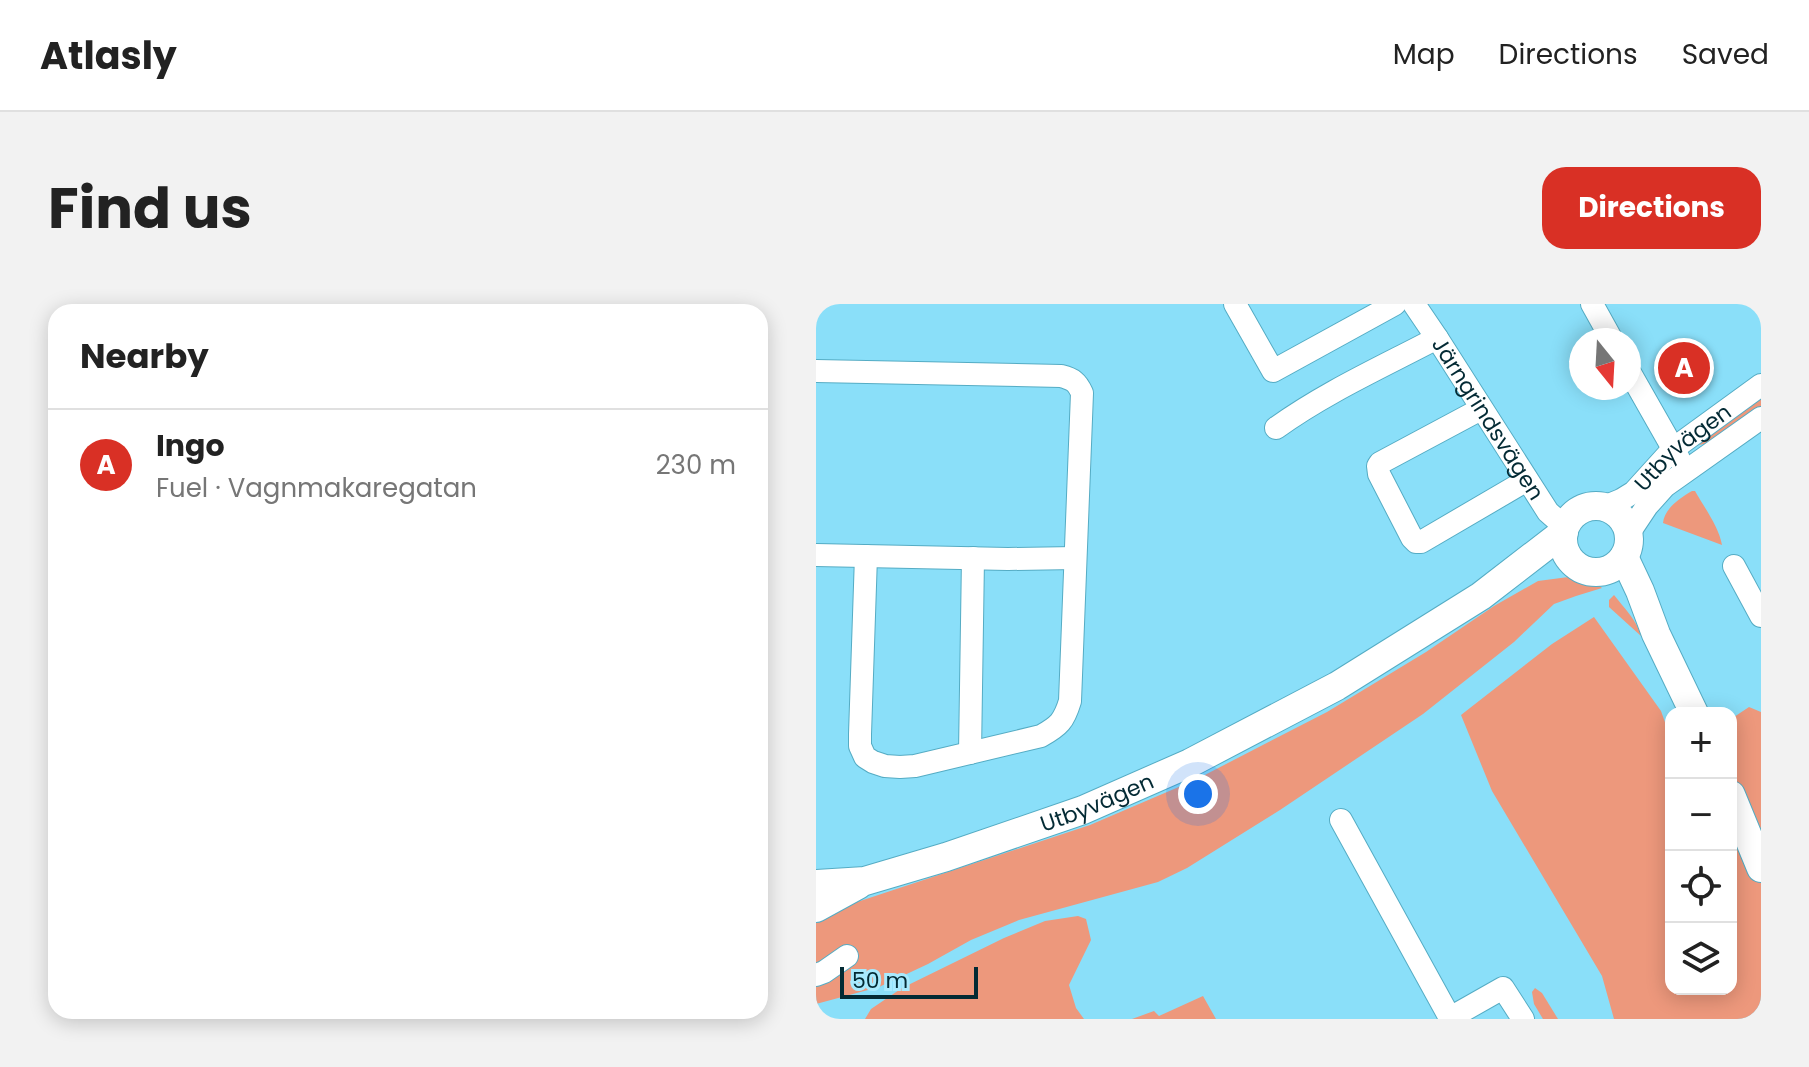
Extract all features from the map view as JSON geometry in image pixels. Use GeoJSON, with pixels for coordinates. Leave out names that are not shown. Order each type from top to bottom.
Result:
{"type":"FeatureCollection","features":[{"type":"Feature","properties":{"kind":"main road","name":"Utbyvägen"},"geometry":{"type":"LineString","coordinates":[[816,908],[865,881],[1083,810],[1190,763],[1337,686],[1481,596],[1565,529],[1573,516],[1584,508],[1604,507]]}},
{"type":"Feature","properties":{"kind":"main road"},"geometry":{"type":"LineString","coordinates":[[1604,507],[1620,516],[1619,554],[1691,707]]}},
{"type":"Feature","properties":{"kind":"main road"},"geometry":{"type":"LineString","coordinates":[[1565,529],[1564,547],[1575,564]]}},
{"type":"Feature","properties":{"kind":"main road","name":"Utbyvägen"},"geometry":{"type":"LineString","coordinates":[[1481,596],[1543,571],[1575,564],[1592,571],[1619,554]]}},
{"type":"Feature","properties":{"kind":"main road"},"geometry":{"type":"LineString","coordinates":[[1737,810],[1761,868]]}},
{"type":"Feature","properties":{"kind":"main road","name":"Utbyvägen"},"geometry":{"type":"LineString","coordinates":[[816,884],[865,881]]}},
{"type":"Feature","properties":{"kind":"street"},"geometry":{"type":"LineString","coordinates":[[1235,304],[1273,371],[1387,306]]}},
{"type":"Feature","properties":{"kind":"street"},"geometry":{"type":"LineString","coordinates":[[1414,304],[1437,338]]}},
{"type":"Feature","properties":{"kind":"street"},"geometry":{"type":"LineString","coordinates":[[1592,304],[1605,328]]}},
{"type":"Feature","properties":{"kind":"street","name":"Järngrindsvägen"},"geometry":{"type":"LineString","coordinates":[[1276,428],[1335,389],[1437,338],[1548,512],[1565,529]]}},
{"type":"Feature","properties":{"kind":"street"},"geometry":{"type":"LineString","coordinates":[[816,371],[1061,376],[1077,383],[1082,393],[1070,701],[1066,717],[1041,736],[915,766],[885,766],[865,757],[860,746],[860,734],[866,556]]}},
{"type":"Feature","properties":{"kind":"street","name":"Utbyvägen"},"geometry":{"type":"LineString","coordinates":[[1604,507],[1634,492],[1673,449],[1761,385]]}},
{"type":"Feature","properties":{"kind":"street"},"geometry":{"type":"LineString","coordinates":[[1641,392],[1686,471]]}},
{"type":"Feature","properties":{"kind":"street"},"geometry":{"type":"LineString","coordinates":[[1481,409],[1378,466],[1379,474],[1412,538],[1421,542],[1527,480]]}},
{"type":"Feature","properties":{"kind":"street","name":"Utbyvägen"},"geometry":{"type":"LineString","coordinates":[[1619,554],[1647,506],[1665,486],[1761,418]]}},
{"type":"Feature","properties":{"kind":"street"},"geometry":{"type":"LineString","coordinates":[[816,555],[1075,558]]}},
{"type":"Feature","properties":{"kind":"street"},"geometry":{"type":"LineString","coordinates":[[970,753],[973,558]]}},
{"type":"Feature","properties":{"kind":"street"},"geometry":{"type":"LineString","coordinates":[[1734,566],[1761,616]]}},
{"type":"Feature","properties":{"kind":"street"},"geometry":{"type":"LineString","coordinates":[[1341,820],[1450,1018],[1503,988],[1523,1019]]}},
{"type":"Feature","properties":{"kind":"street"},"geometry":{"type":"LineString","coordinates":[[816,975],[847,956]]}},
{"type":"Feature","properties":{"kind":"shaded area"},"geometry":{"type":"Polygon","coordinates":[[[1761,391],[1761,411],[1712,442],[1695,446],[1761,391]]]}},
{"type":"Feature","properties":{"kind":"shaded area"},"geometry":{"type":"Polygon","coordinates":[[[1695,491],[1711,517],[1722,545],[1663,523],[1669,509],[1695,491]]]}},
{"type":"Feature","properties":{"kind":"shaded area"},"geometry":{"type":"Polygon","coordinates":[[[1576,576],[1595,582],[1602,588],[1554,604],[1514,642],[1423,714],[1187,868],[1158,882],[1019,920],[971,940],[879,987],[816,1004],[816,921],[839,908],[1090,825],[1195,780],[1327,712],[1538,581],[1576,576]]]}},
{"type":"Feature","properties":{"kind":"shaded area"},"geometry":{"type":"Polygon","coordinates":[[[1614,595],[1633,619],[1641,636],[1609,607],[1609,600],[1614,595]]]}},
{"type":"Feature","properties":{"kind":"shaded area"},"geometry":{"type":"Polygon","coordinates":[[[1594,617],[1661,711],[1665,722],[1665,995],[1737,995],[1737,715],[1749,707],[1761,712],[1761,1019],[1614,1019],[1602,976],[1492,791],[1461,715],[1552,644],[1594,617]]]}},
{"type":"Feature","properties":{"kind":"shaded area"},"geometry":{"type":"Polygon","coordinates":[[[1078,916],[1086,919],[1091,940],[1069,985],[1076,1008],[1084,1019],[865,1019],[871,1009],[902,988],[1004,938],[1045,921],[1078,916]]]}},
{"type":"Feature","properties":{"kind":"shaded area"},"geometry":{"type":"Polygon","coordinates":[[[1535,988],[1542,993],[1558,1019],[1543,1019],[1534,1004],[1532,992],[1535,988]]]}},
{"type":"Feature","properties":{"kind":"shaded area"},"geometry":{"type":"Polygon","coordinates":[[[1203,996],[1216,1019],[1132,1019],[1154,1011],[1159,1016],[1203,996]]]}},
{"type":"Feature","properties":{"kind":"place","name":"Ingo"},"geometry":{"type":"Point","coordinates":[1684,368]}}]}
